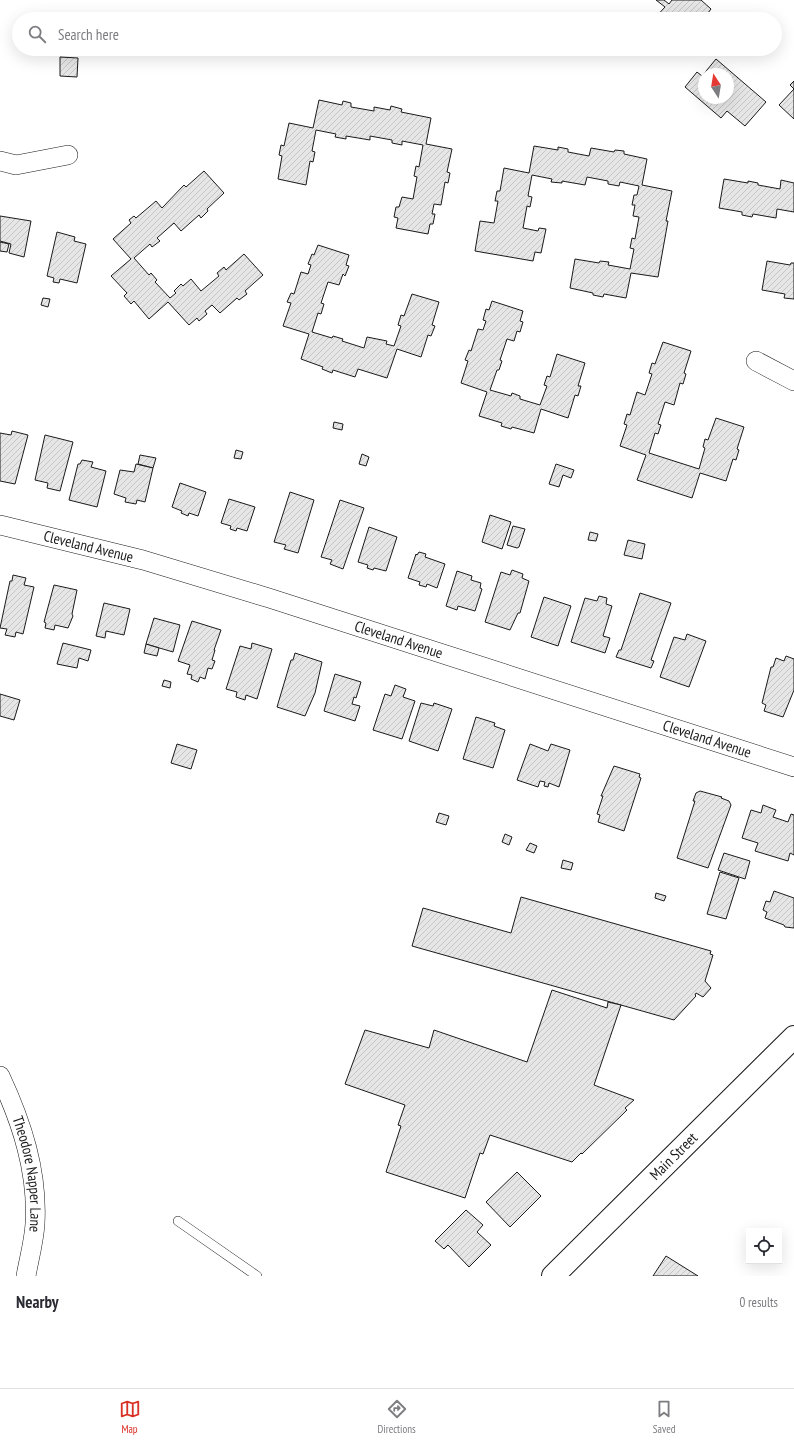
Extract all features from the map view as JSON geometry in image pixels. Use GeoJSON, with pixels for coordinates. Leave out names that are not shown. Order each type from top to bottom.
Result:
{"type":"FeatureCollection","features":[{"type":"Feature","properties":{"kind":"main road","name":"Main Street"},"geometry":{"type":"LineString","coordinates":[[553,1276],[794,1037]]}},
{"type":"Feature","properties":{"kind":"street"},"geometry":{"type":"LineString","coordinates":[[0,161],[16,165],[68,155]]}},
{"type":"Feature","properties":{"kind":"street"},"geometry":{"type":"LineString","coordinates":[[756,361],[794,381]]}},
{"type":"Feature","properties":{"kind":"street","name":"Cleveland Avenue"},"geometry":{"type":"LineString","coordinates":[[0,525],[143,560],[261,596],[794,768]]}},
{"type":"Feature","properties":{"kind":"street","name":"Theodore Napper Lane"},"geometry":{"type":"LineString","coordinates":[[0,1076],[13,1103],[28,1147],[34,1189],[35,1225],[26,1276]]}},
{"type":"Feature","properties":{"kind":"lane"},"geometry":{"type":"LineString","coordinates":[[178,1221],[257,1276]]}},
{"type":"Feature","properties":{"kind":"building"},"geometry":{"type":"Polygon","coordinates":[[[656,0],[664,0],[669,4],[672,0],[701,0],[711,9],[709,12],[660,12],[665,7],[656,0]]]}},
{"type":"Feature","properties":{"kind":"building"},"geometry":{"type":"Polygon","coordinates":[[[60,57],[78,58],[77,77],[60,76],[60,57]]]}},
{"type":"Feature","properties":{"kind":"building"},"geometry":{"type":"Polygon","coordinates":[[[716,59],[726,68],[709,68],[716,59]]]}},
{"type":"Feature","properties":{"kind":"building"},"geometry":{"type":"Polygon","coordinates":[[[697,72],[698,73],[698,98],[685,87],[697,72]]]}},
{"type":"Feature","properties":{"kind":"building"},"geometry":{"type":"Polygon","coordinates":[[[734,74],[766,102],[745,126],[727,111],[721,118],[705,104],[734,104],[734,74]]]}},
{"type":"Feature","properties":{"kind":"building"},"geometry":{"type":"Polygon","coordinates":[[[794,81],[794,89],[790,85],[794,81]]]}},
{"type":"Feature","properties":{"kind":"building"},"geometry":{"type":"Polygon","coordinates":[[[794,89],[794,119],[779,105],[794,89]]]}},
{"type":"Feature","properties":{"kind":"building"},"geometry":{"type":"Polygon","coordinates":[[[319,100],[342,105],[343,101],[351,103],[351,107],[374,111],[374,107],[390,110],[391,106],[402,109],[401,112],[431,118],[426,144],[452,149],[447,172],[450,173],[448,183],[445,182],[441,205],[434,204],[432,214],[435,214],[433,224],[430,224],[428,234],[396,228],[398,218],[394,217],[396,207],[399,207],[402,197],[413,199],[417,177],[414,176],[416,166],[419,167],[423,145],[402,141],[402,145],[392,143],[392,140],[370,136],[370,140],[346,136],[346,139],[335,137],[336,134],[316,130],[312,151],[315,152],[313,162],[310,161],[306,185],[278,179],[282,156],[279,155],[281,145],[284,146],[289,123],[313,128],[319,100]]]}},
{"type":"Feature","properties":{"kind":"building"},"geometry":{"type":"Polygon","coordinates":[[[534,146],[558,150],[558,147],[568,149],[568,152],[589,156],[591,148],[614,152],[615,150],[624,151],[624,154],[647,159],[642,185],[672,191],[658,277],[631,273],[626,298],[604,294],[603,297],[593,295],[593,293],[570,288],[575,259],[599,263],[600,261],[609,262],[608,265],[630,269],[634,249],[630,248],[632,238],[635,239],[639,217],[633,216],[635,205],[632,205],[634,195],[637,195],[639,186],[620,182],[619,186],[608,184],[608,181],[587,177],[585,185],[562,181],[562,183],[551,182],[552,179],[532,175],[528,196],[532,197],[530,207],[527,206],[523,228],[538,231],[539,228],[546,229],[541,253],[535,252],[533,261],[475,251],[480,221],[494,223],[498,201],[495,201],[497,191],[500,191],[504,168],[529,173],[534,146]]]}},
{"type":"Feature","properties":{"kind":"building"},"geometry":{"type":"Polygon","coordinates":[[[204,171],[224,193],[207,209],[208,211],[201,218],[199,215],[181,231],[174,223],[157,238],[160,241],[152,247],[150,244],[134,258],[149,275],[151,273],[157,280],[155,282],[170,298],[176,293],[174,291],[181,284],[183,286],[191,279],[201,291],[219,276],[217,273],[224,267],[226,270],[244,254],[263,275],[245,291],[247,294],[239,300],[237,298],[220,313],[212,305],[205,311],[207,314],[199,321],[197,318],[189,325],[168,302],[149,319],[134,301],[131,304],[124,296],[127,293],[111,276],[131,259],[113,239],[131,223],[129,220],[134,216],[136,218],[156,201],[162,208],[184,185],[186,187],[204,171]]]}},
{"type":"Feature","properties":{"kind":"building"},"geometry":{"type":"Polygon","coordinates":[[[724,179],[748,183],[748,181],[758,183],[758,185],[780,189],[781,180],[794,183],[794,212],[777,209],[776,218],[753,214],[752,217],[742,215],[742,212],[719,208],[724,179]]]}},
{"type":"Feature","properties":{"kind":"building"},"geometry":{"type":"Polygon","coordinates":[[[0,216],[31,221],[24,257],[9,253],[11,244],[0,241],[0,216]]]}},
{"type":"Feature","properties":{"kind":"building"},"geometry":{"type":"Polygon","coordinates":[[[57,232],[75,237],[74,241],[86,244],[77,283],[60,279],[59,283],[53,282],[54,278],[47,276],[57,232]]]}},
{"type":"Feature","properties":{"kind":"building"},"geometry":{"type":"Polygon","coordinates":[[[0,242],[9,244],[7,252],[0,251],[0,242]]]}},
{"type":"Feature","properties":{"kind":"building"},"geometry":{"type":"Polygon","coordinates":[[[318,245],[349,255],[346,265],[349,266],[345,276],[343,274],[339,285],[328,282],[321,303],[324,304],[321,314],[318,313],[312,332],[332,338],[333,336],[343,339],[342,341],[364,348],[367,337],[387,341],[386,344],[394,346],[401,326],[398,325],[401,315],[404,316],[412,294],[439,302],[432,325],[435,326],[431,336],[428,335],[421,357],[397,349],[387,378],[358,369],[355,377],[333,370],[332,373],[322,369],[323,367],[301,359],[309,334],[283,326],[291,303],[287,302],[291,293],[294,294],[301,272],[308,274],[311,265],[308,264],[318,245]]]}},
{"type":"Feature","properties":{"kind":"building"},"geometry":{"type":"Polygon","coordinates":[[[767,261],[790,265],[791,263],[794,263],[794,299],[784,298],[785,294],[762,290],[767,261]]]}},
{"type":"Feature","properties":{"kind":"building"},"geometry":{"type":"Polygon","coordinates":[[[43,298],[50,299],[48,307],[41,305],[43,298]]]}},
{"type":"Feature","properties":{"kind":"building"},"geometry":{"type":"Polygon","coordinates":[[[492,301],[523,311],[520,321],[523,322],[520,332],[517,331],[514,341],[507,339],[500,360],[502,361],[499,370],[497,370],[490,390],[511,396],[512,393],[520,396],[520,399],[540,405],[547,386],[544,385],[547,376],[550,377],[557,354],[585,363],[578,386],[581,386],[578,396],[575,395],[568,418],[541,409],[534,433],[512,427],[511,429],[501,426],[502,423],[479,416],[487,392],[461,383],[468,361],[465,360],[469,350],[471,351],[478,329],[483,330],[486,321],[483,320],[486,309],[489,310],[492,301]]]}},
{"type":"Feature","properties":{"kind":"building"},"geometry":{"type":"Polygon","coordinates":[[[663,342],[691,351],[684,373],[686,374],[683,384],[680,383],[674,405],[665,402],[658,424],[661,425],[658,434],[655,433],[649,453],[699,469],[705,448],[703,447],[705,439],[708,440],[716,418],[744,427],[737,449],[739,450],[736,460],[733,459],[726,481],[700,473],[692,498],[637,480],[646,455],[620,446],[627,425],[624,424],[627,414],[630,415],[637,392],[645,395],[652,374],[649,373],[652,363],[655,364],[663,342]]]}},
{"type":"Feature","properties":{"kind":"building"},"geometry":{"type":"Polygon","coordinates":[[[334,422],[343,424],[342,430],[333,428],[334,422]]]}},
{"type":"Feature","properties":{"kind":"building"},"geometry":{"type":"Polygon","coordinates":[[[12,431],[28,435],[15,484],[0,481],[0,433],[11,435],[12,431]]]}},
{"type":"Feature","properties":{"kind":"building"},"geometry":{"type":"Polygon","coordinates":[[[45,435],[73,442],[60,491],[47,488],[48,483],[35,480],[45,435]]]}},
{"type":"Feature","properties":{"kind":"building"},"geometry":{"type":"Polygon","coordinates":[[[236,450],[243,452],[241,459],[234,458],[236,450]]]}},
{"type":"Feature","properties":{"kind":"building"},"geometry":{"type":"Polygon","coordinates":[[[362,454],[369,457],[366,466],[359,464],[362,454]]]}},
{"type":"Feature","properties":{"kind":"building"},"geometry":{"type":"Polygon","coordinates":[[[140,455],[156,458],[153,468],[138,464],[140,455]]]}},
{"type":"Feature","properties":{"kind":"building"},"geometry":{"type":"Polygon","coordinates":[[[82,460],[93,462],[91,467],[106,471],[97,507],[69,500],[78,464],[80,464],[82,460]]]}},
{"type":"Feature","properties":{"kind":"building"},"geometry":{"type":"Polygon","coordinates":[[[136,464],[153,468],[145,502],[137,500],[136,504],[125,502],[126,498],[114,494],[120,470],[134,472],[136,464]]]}},
{"type":"Feature","properties":{"kind":"building"},"geometry":{"type":"Polygon","coordinates":[[[556,464],[574,470],[571,478],[563,475],[559,487],[549,484],[556,464]]]}},
{"type":"Feature","properties":{"kind":"building"},"geometry":{"type":"Polygon","coordinates":[[[180,483],[206,492],[198,516],[189,513],[188,516],[181,513],[182,511],[172,507],[180,483]]]}},
{"type":"Feature","properties":{"kind":"building"},"geometry":{"type":"Polygon","coordinates":[[[290,492],[314,500],[298,553],[284,549],[286,545],[274,542],[290,492]]]}},
{"type":"Feature","properties":{"kind":"building"},"geometry":{"type":"Polygon","coordinates":[[[229,499],[255,507],[247,531],[237,528],[236,531],[230,529],[231,526],[221,523],[229,499]]]}},
{"type":"Feature","properties":{"kind":"building"},"geometry":{"type":"Polygon","coordinates":[[[340,500],[364,508],[343,569],[330,564],[332,560],[321,557],[340,500]]]}},
{"type":"Feature","properties":{"kind":"building"},"geometry":{"type":"Polygon","coordinates":[[[490,515],[511,522],[502,549],[482,542],[490,515]]]}},
{"type":"Feature","properties":{"kind":"building"},"geometry":{"type":"Polygon","coordinates":[[[513,526],[525,529],[519,547],[517,548],[507,545],[513,526]]]}},
{"type":"Feature","properties":{"kind":"building"},"geometry":{"type":"Polygon","coordinates":[[[369,527],[397,537],[386,571],[374,568],[373,570],[367,568],[368,565],[358,562],[369,527]]]}},
{"type":"Feature","properties":{"kind":"building"},"geometry":{"type":"Polygon","coordinates":[[[590,532],[598,534],[596,541],[588,540],[590,532]]]}},
{"type":"Feature","properties":{"kind":"building"},"geometry":{"type":"Polygon","coordinates":[[[628,540],[645,544],[642,559],[624,555],[628,540]]]}},
{"type":"Feature","properties":{"kind":"building"},"geometry":{"type":"Polygon","coordinates":[[[419,552],[426,554],[425,557],[445,564],[437,588],[427,584],[426,587],[419,585],[420,582],[408,578],[416,554],[417,555],[419,552]]]}},
{"type":"Feature","properties":{"kind":"building"},"geometry":{"type":"Polygon","coordinates":[[[512,570],[523,574],[522,578],[529,581],[520,613],[518,613],[510,630],[485,622],[501,572],[510,575],[512,570]]]}},
{"type":"Feature","properties":{"kind":"building"},"geometry":{"type":"Polygon","coordinates":[[[457,571],[472,576],[471,580],[481,583],[480,588],[482,589],[475,611],[458,606],[457,610],[446,606],[457,571]]]}},
{"type":"Feature","properties":{"kind":"building"},"geometry":{"type":"Polygon","coordinates":[[[13,575],[26,578],[24,585],[34,587],[23,634],[16,632],[15,637],[5,635],[7,629],[0,628],[10,581],[12,581],[13,575]]]}},
{"type":"Feature","properties":{"kind":"building"},"geometry":{"type":"Polygon","coordinates":[[[54,585],[77,590],[72,614],[73,616],[68,628],[55,625],[54,630],[45,628],[46,623],[44,622],[54,585]]]}},
{"type":"Feature","properties":{"kind":"building"},"geometry":{"type":"Polygon","coordinates":[[[640,593],[671,603],[651,660],[654,661],[651,668],[616,657],[619,650],[621,650],[640,593]]]}},
{"type":"Feature","properties":{"kind":"building"},"geometry":{"type":"Polygon","coordinates":[[[599,596],[607,598],[606,604],[612,606],[603,636],[610,638],[605,653],[571,642],[585,598],[597,601],[599,596]]]}},
{"type":"Feature","properties":{"kind":"building"},"geometry":{"type":"Polygon","coordinates":[[[544,597],[571,606],[558,646],[531,637],[544,597]]]}},
{"type":"Feature","properties":{"kind":"building"},"geometry":{"type":"Polygon","coordinates":[[[104,603],[130,609],[124,635],[106,631],[105,638],[96,636],[104,603]]]}},
{"type":"Feature","properties":{"kind":"building"},"geometry":{"type":"Polygon","coordinates":[[[154,618],[180,625],[173,652],[146,644],[154,618]]]}},
{"type":"Feature","properties":{"kind":"building"},"geometry":{"type":"Polygon","coordinates":[[[192,621],[221,630],[214,650],[212,660],[215,661],[212,669],[208,668],[205,679],[200,677],[198,682],[191,679],[192,675],[187,674],[190,665],[178,661],[192,621]]]}},
{"type":"Feature","properties":{"kind":"building"},"geometry":{"type":"Polygon","coordinates":[[[687,634],[706,641],[689,687],[660,677],[674,637],[685,640],[687,634]]]}},
{"type":"Feature","properties":{"kind":"building"},"geometry":{"type":"Polygon","coordinates":[[[63,643],[91,650],[88,661],[79,658],[77,668],[57,664],[63,643]]]}},
{"type":"Feature","properties":{"kind":"building"},"geometry":{"type":"Polygon","coordinates":[[[252,643],[272,649],[257,699],[246,695],[245,700],[236,697],[237,692],[226,689],[240,646],[251,649],[252,643]]]}},
{"type":"Feature","properties":{"kind":"building"},"geometry":{"type":"Polygon","coordinates":[[[146,644],[159,648],[157,656],[144,653],[146,644]]]}},
{"type":"Feature","properties":{"kind":"building"},"geometry":{"type":"Polygon","coordinates":[[[295,653],[322,662],[315,693],[305,716],[277,707],[291,660],[293,660],[295,653]]]}},
{"type":"Feature","properties":{"kind":"building"},"geometry":{"type":"Polygon","coordinates":[[[786,656],[794,659],[794,690],[783,717],[764,711],[766,705],[762,703],[771,667],[773,667],[776,658],[784,661],[786,656]]]}},
{"type":"Feature","properties":{"kind":"building"},"geometry":{"type":"Polygon","coordinates":[[[335,674],[361,682],[356,698],[354,697],[352,704],[360,706],[355,721],[324,711],[335,674]]]}},
{"type":"Feature","properties":{"kind":"building"},"geometry":{"type":"Polygon","coordinates":[[[164,680],[171,682],[170,688],[162,686],[164,680]]]}},
{"type":"Feature","properties":{"kind":"building"},"geometry":{"type":"Polygon","coordinates":[[[395,685],[406,689],[403,697],[415,701],[402,739],[373,730],[385,694],[391,696],[395,685]]]}},
{"type":"Feature","properties":{"kind":"building"},"geometry":{"type":"Polygon","coordinates":[[[0,694],[20,700],[14,720],[0,716],[0,694]]]}},
{"type":"Feature","properties":{"kind":"building"},"geometry":{"type":"Polygon","coordinates":[[[421,703],[433,706],[434,703],[452,709],[438,751],[409,741],[421,703]]]}},
{"type":"Feature","properties":{"kind":"building"},"geometry":{"type":"Polygon","coordinates":[[[476,717],[495,723],[494,726],[505,730],[493,768],[463,759],[476,717]]]}},
{"type":"Feature","properties":{"kind":"building"},"geometry":{"type":"Polygon","coordinates":[[[177,744],[197,750],[191,769],[171,763],[177,744]]]}},
{"type":"Feature","properties":{"kind":"building"},"geometry":{"type":"Polygon","coordinates":[[[530,744],[548,751],[551,744],[570,750],[559,787],[549,783],[548,787],[544,786],[545,782],[540,781],[538,787],[517,780],[530,744]]]}},
{"type":"Feature","properties":{"kind":"building"},"geometry":{"type":"Polygon","coordinates":[[[614,766],[640,774],[639,777],[641,778],[624,831],[598,822],[600,815],[597,814],[603,796],[601,796],[614,766]]]}},
{"type":"Feature","properties":{"kind":"building"},"geometry":{"type":"Polygon","coordinates":[[[700,791],[722,797],[721,798],[729,801],[731,805],[708,868],[677,858],[695,801],[693,801],[696,793],[700,791]]]}},
{"type":"Feature","properties":{"kind":"building"},"geometry":{"type":"Polygon","coordinates":[[[763,805],[776,810],[773,817],[788,822],[791,814],[794,815],[794,855],[790,853],[788,861],[755,851],[758,843],[742,838],[751,810],[761,813],[763,805]]]}},
{"type":"Feature","properties":{"kind":"building"},"geometry":{"type":"Polygon","coordinates":[[[439,813],[449,816],[446,825],[436,822],[439,813]]]}},
{"type":"Feature","properties":{"kind":"building"},"geometry":{"type":"Polygon","coordinates":[[[505,834],[512,837],[509,845],[502,842],[505,834]]]}},
{"type":"Feature","properties":{"kind":"building"},"geometry":{"type":"Polygon","coordinates":[[[530,843],[537,846],[534,853],[526,850],[530,843]]]}},
{"type":"Feature","properties":{"kind":"building"},"geometry":{"type":"Polygon","coordinates":[[[724,853],[750,861],[745,879],[718,870],[724,853]]]}},
{"type":"Feature","properties":{"kind":"building"},"geometry":{"type":"Polygon","coordinates":[[[563,860],[573,863],[571,870],[561,868],[563,860]]]}},
{"type":"Feature","properties":{"kind":"building"},"geometry":{"type":"Polygon","coordinates":[[[720,872],[739,878],[726,919],[707,914],[720,872]]]}},
{"type":"Feature","properties":{"kind":"building"},"geometry":{"type":"Polygon","coordinates":[[[774,891],[794,898],[794,928],[785,927],[784,925],[765,918],[767,912],[763,910],[766,901],[770,902],[774,891]]]}},
{"type":"Feature","properties":{"kind":"building"},"geometry":{"type":"Polygon","coordinates":[[[656,893],[666,896],[664,901],[655,898],[656,893]]]}},
{"type":"Feature","properties":{"kind":"building"},"geometry":{"type":"Polygon","coordinates":[[[521,897],[711,951],[710,954],[713,955],[705,981],[711,988],[703,997],[696,993],[696,996],[674,1020],[412,946],[423,908],[511,933],[521,897]]]}},
{"type":"Feature","properties":{"kind":"building"},"geometry":{"type":"Polygon","coordinates":[[[552,990],[607,1008],[608,1002],[621,1005],[594,1085],[634,1100],[625,1108],[627,1110],[572,1162],[490,1135],[483,1154],[480,1153],[465,1198],[386,1172],[401,1126],[398,1125],[405,1105],[345,1084],[365,1030],[429,1048],[434,1030],[527,1062],[552,990]]]}},
{"type":"Feature","properties":{"kind":"building"},"geometry":{"type":"Polygon","coordinates":[[[517,1172],[541,1196],[510,1227],[486,1202],[517,1172]]]}},
{"type":"Feature","properties":{"kind":"building"},"geometry":{"type":"Polygon","coordinates":[[[466,1210],[483,1225],[477,1232],[491,1245],[469,1267],[448,1245],[444,1249],[435,1241],[466,1210]]]}},
{"type":"Feature","properties":{"kind":"building"},"geometry":{"type":"Polygon","coordinates":[[[666,1256],[698,1276],[653,1276],[666,1256]]]}}]}
